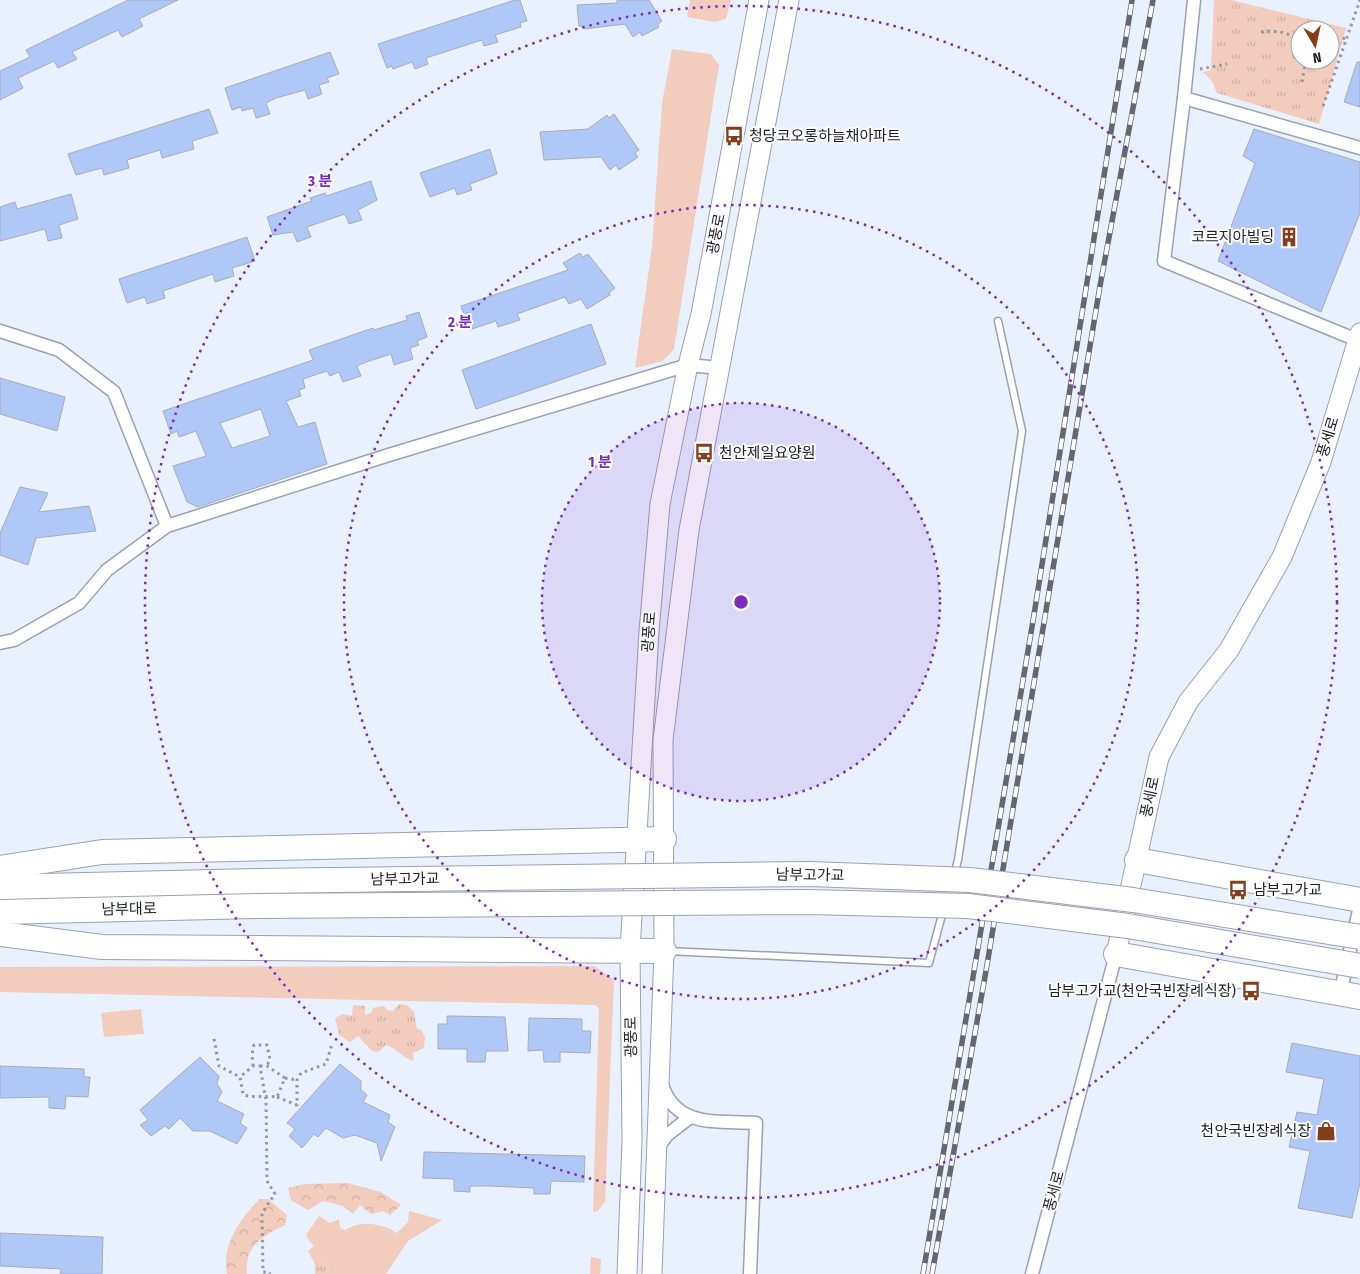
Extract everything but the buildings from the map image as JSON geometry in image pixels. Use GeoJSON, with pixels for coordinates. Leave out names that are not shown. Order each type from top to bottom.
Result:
{"type":"FeatureCollection","features":[{"type":"Feature","properties":{"kind":"highway"},"geometry":{"type":"LineString","coordinates":[[0,868],[102,852],[664,839]]}},
{"type":"Feature","properties":{"kind":"highway"},"geometry":{"type":"LineString","coordinates":[[1137,860],[1360,900]]}},
{"type":"Feature","properties":{"kind":"highway","name":"남부고가교"},"geometry":{"type":"LineString","coordinates":[[256,882],[810,874],[970,880],[1133,900],[1360,938]]}},
{"type":"Feature","properties":{"kind":"highway","name":"남부대로"},"geometry":{"type":"LineString","coordinates":[[0,887],[256,882]]}},
{"type":"Feature","properties":{"kind":"highway","name":"남부고가교"},"geometry":{"type":"LineString","coordinates":[[257,906],[809,902],[968,906],[1128,926],[1360,966]]}},
{"type":"Feature","properties":{"kind":"highway","name":"남부대로"},"geometry":{"type":"LineString","coordinates":[[0,912],[257,906]]}},
{"type":"Feature","properties":{"kind":"highway"},"geometry":{"type":"LineString","coordinates":[[0,934],[102,947],[664,951]]}},
{"type":"Feature","properties":{"kind":"highway"},"geometry":{"type":"LineString","coordinates":[[1116,954],[1350,996]]}},
{"type":"Feature","properties":{"kind":"main road","name":"광풍로"},"geometry":{"type":"LineString","coordinates":[[627,1274],[632,1141],[630,950],[635,840],[660,504],[688,365],[701,314],[759,0]]}},
{"type":"Feature","properties":{"kind":"main road","name":"광풍로"},"geometry":{"type":"LineString","coordinates":[[652,1274],[664,951],[663,740],[689,530],[789,0]]}},
{"type":"Feature","properties":{"kind":"main road","name":"풍세로"},"geometry":{"type":"LineString","coordinates":[[1116,954],[1159,757],[1188,702],[1229,650],[1282,557],[1321,462],[1357,346]]}},
{"type":"Feature","properties":{"kind":"street"},"geometry":{"type":"LineString","coordinates":[[1194,0],[1164,261],[1357,346]]}},
{"type":"Feature","properties":{"kind":"street"},"geometry":{"type":"LineString","coordinates":[[1184,98],[1360,148]]}},
{"type":"Feature","properties":{"kind":"street"},"geometry":{"type":"LineString","coordinates":[[0,331],[59,350],[114,392],[167,526]]}},
{"type":"Feature","properties":{"kind":"street"},"geometry":{"type":"LineString","coordinates":[[0,644],[14,640],[79,603],[106,570],[167,526],[392,454],[688,365],[720,368]]}},
{"type":"Feature","properties":{"kind":"street"},"geometry":{"type":"LineString","coordinates":[[1350,996],[1360,906]]}},
{"type":"Feature","properties":{"kind":"street","name":"풍세로"},"geometry":{"type":"LineString","coordinates":[[1032,1274],[1116,954]]}},
{"type":"Feature","properties":{"kind":"street"},"geometry":{"type":"LineString","coordinates":[[658,1075],[668,1101],[689,1118],[756,1123],[750,1274]]}},
{"type":"Feature","properties":{"kind":"street"},"geometry":{"type":"LineString","coordinates":[[656,1150],[667,1135],[689,1118]]}},
{"type":"Feature","properties":{"kind":"lane"},"geometry":{"type":"LineString","coordinates":[[950,888],[958,860],[1022,431],[998,321]]}},
{"type":"Feature","properties":{"kind":"lane"},"geometry":{"type":"LineString","coordinates":[[664,951],[929,963],[947,897]]}},
{"type":"Feature","properties":{"kind":"path"},"geometry":{"type":"LineString","coordinates":[[1323,106],[1360,0]]}},
{"type":"Feature","properties":{"kind":"path"},"geometry":{"type":"LineString","coordinates":[[1261,32],[1280,32],[1290,34]]}},
{"type":"Feature","properties":{"kind":"path"},"geometry":{"type":"LineString","coordinates":[[1340,40],[1347,38]]}},
{"type":"Feature","properties":{"kind":"path"},"geometry":{"type":"LineString","coordinates":[[1195,70],[1227,64]]}},
{"type":"Feature","properties":{"kind":"path"},"geometry":{"type":"LineString","coordinates":[[1302,82],[1304,70]]}},
{"type":"Feature","properties":{"kind":"path"},"geometry":{"type":"LineString","coordinates":[[214,1039],[219,1066],[240,1077]]}},
{"type":"Feature","properties":{"kind":"path"},"geometry":{"type":"LineString","coordinates":[[240,1077],[243,1094],[247,1096],[277,1096],[297,1105],[297,1080],[301,1073],[326,1064],[332,1044]]}},
{"type":"Feature","properties":{"kind":"path"},"geometry":{"type":"LineString","coordinates":[[253,1066],[252,1054],[254,1045],[267,1045],[270,1060],[267,1066]]}},
{"type":"Feature","properties":{"kind":"path"},"geometry":{"type":"LineString","coordinates":[[240,1077],[253,1066],[267,1066],[285,1078],[297,1080]]}},
{"type":"Feature","properties":{"kind":"path"},"geometry":{"type":"LineString","coordinates":[[260,1066],[265,1095],[267,1181],[275,1194],[262,1213],[263,1272],[269,1272],[270,1274]]}},
{"type":"Feature","properties":{"kind":"path"},"geometry":{"type":"LineString","coordinates":[[277,1096],[285,1078]]}},
{"type":"Feature","properties":{"kind":"green space"},"geometry":{"type":"Polygon","coordinates":[[[690,0],[731,0],[726,19],[715,22],[687,17],[690,0]]]}},
{"type":"Feature","properties":{"kind":"green space"},"geometry":{"type":"Polygon","coordinates":[[[1214,0],[1231,0],[1313,20],[1290,20],[1290,70],[1334,70],[1319,124],[1217,93],[1212,81],[1203,72],[1211,70],[1214,0]]]}},
{"type":"Feature","properties":{"kind":"green space"},"geometry":{"type":"Polygon","coordinates":[[[1340,27],[1346,28],[1340,49],[1340,27]]]}},
{"type":"Feature","properties":{"kind":"green space"},"geometry":{"type":"Polygon","coordinates":[[[672,49],[711,54],[719,65],[674,349],[663,361],[635,368],[652,247],[662,103],[672,49]]]}},
{"type":"Feature","properties":{"kind":"green space"},"geometry":{"type":"Polygon","coordinates":[[[595,966],[614,980],[605,1202],[598,1211],[593,1212],[599,1009],[595,1005],[0,992],[0,967],[595,966]]]}},
{"type":"Feature","properties":{"kind":"green space"},"geometry":{"type":"Polygon","coordinates":[[[399,1004],[407,1005],[414,1012],[417,1029],[421,1030],[425,1037],[424,1048],[413,1053],[414,1061],[386,1045],[378,1052],[371,1050],[358,1036],[350,1042],[339,1035],[335,1018],[343,1014],[352,1016],[353,1005],[365,1006],[365,1015],[371,1013],[373,1008],[384,1006],[387,1010],[393,1011],[399,1004]]]}},
{"type":"Feature","properties":{"kind":"green space"},"geometry":{"type":"Polygon","coordinates":[[[141,1009],[144,1034],[104,1037],[101,1013],[141,1009]]]}},
{"type":"Feature","properties":{"kind":"green space"},"geometry":{"type":"Polygon","coordinates":[[[347,1183],[381,1192],[401,1205],[390,1215],[383,1211],[371,1214],[360,1205],[353,1214],[343,1206],[323,1201],[308,1210],[291,1200],[288,1188],[305,1184],[347,1183]]]}},
{"type":"Feature","properties":{"kind":"green space"},"geometry":{"type":"Polygon","coordinates":[[[260,1199],[268,1199],[287,1215],[285,1225],[256,1243],[249,1256],[247,1274],[227,1274],[227,1253],[234,1233],[260,1199]]]}},
{"type":"Feature","properties":{"kind":"green space"},"geometry":{"type":"Polygon","coordinates":[[[409,1211],[442,1220],[408,1241],[386,1274],[329,1274],[327,1260],[306,1235],[319,1216],[330,1223],[339,1219],[340,1228],[345,1230],[358,1225],[371,1224],[385,1227],[397,1233],[408,1222],[409,1211]]]}},
{"type":"Feature","properties":{"kind":"green space"},"geometry":{"type":"Polygon","coordinates":[[[314,1246],[326,1258],[329,1274],[315,1274],[315,1264],[308,1251],[314,1246]]]}},
{"type":"Feature","properties":{"kind":"green space"},"geometry":{"type":"Polygon","coordinates":[[[591,1257],[601,1259],[600,1274],[590,1274],[591,1257]]]}},
{"type":"Feature","properties":{"kind":"railway"},"geometry":{"type":"LineString","coordinates":[[923,1274],[1033,621],[1132,0]]}},
{"type":"Feature","properties":{"kind":"railway"},"geometry":{"type":"LineString","coordinates":[[932,1274],[986,971],[1100,286],[1153,0]]}},
{"type":"Feature","properties":{"kind":"place","name":"청당코오롱하늘채아파트"},"geometry":{"type":"Point","coordinates":[734,136]}},
{"type":"Feature","properties":{"kind":"place","name":"코르지아빌딩"},"geometry":{"type":"Point","coordinates":[1289,237]}},
{"type":"Feature","properties":{"kind":"place","name":"천안제일요양원"},"geometry":{"type":"Point","coordinates":[704,453]}},
{"type":"Feature","properties":{"kind":"place","name":"남부고가교"},"geometry":{"type":"Point","coordinates":[1238,890]}},
{"type":"Feature","properties":{"kind":"place","name":"남부고가교(천안국빈장례식장)"},"geometry":{"type":"Point","coordinates":[1251,991]}},
{"type":"Feature","properties":{"kind":"place","name":"천안국빈장례식장"},"geometry":{"type":"Point","coordinates":[1326,1131]}}]}
